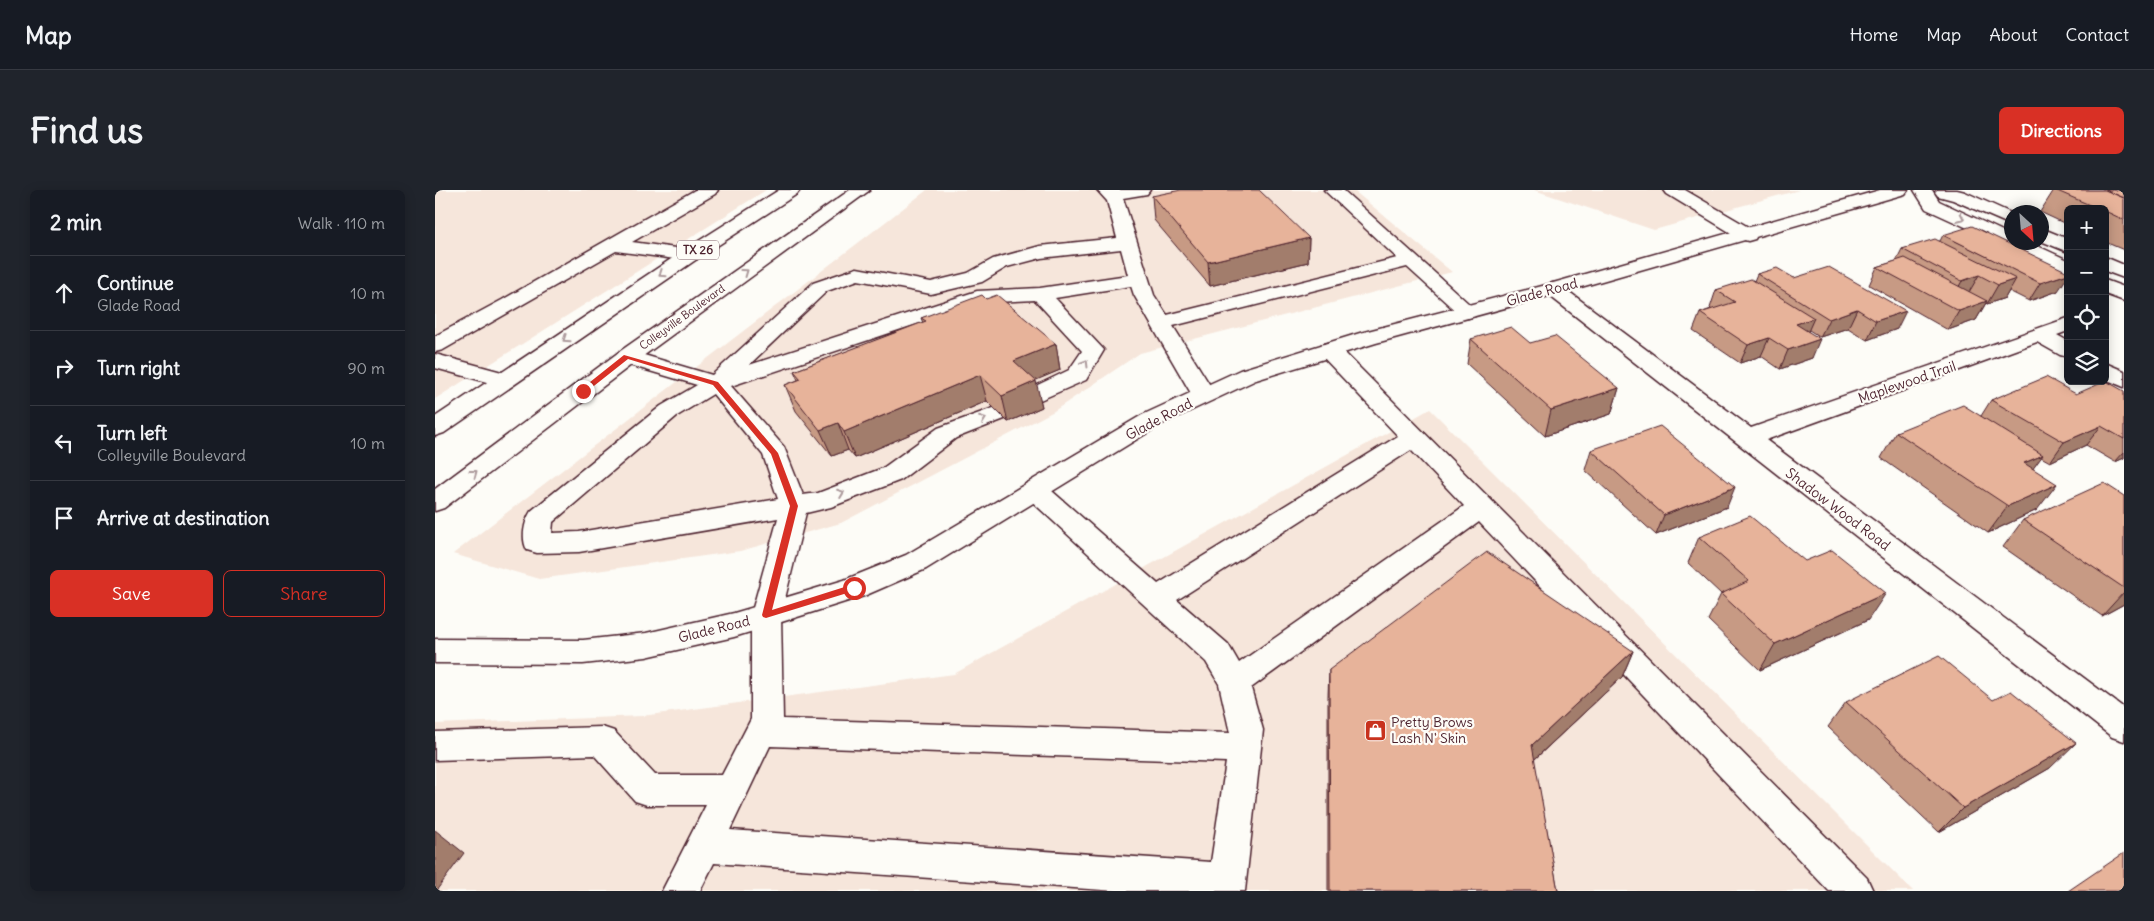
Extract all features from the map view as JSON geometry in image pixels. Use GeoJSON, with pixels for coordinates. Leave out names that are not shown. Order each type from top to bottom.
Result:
{"type":"FeatureCollection","features":[{"type":"Feature","properties":{"kind":"main road"},"geometry":{"type":"LineString","coordinates":[[435,345],[613,245],[691,198],[709,190]]}},
{"type":"Feature","properties":{"kind":"main road","name":"TX 26"},"geometry":{"type":"LineString","coordinates":[[435,428],[690,255],[791,190]]}},
{"type":"Feature","properties":{"kind":"main road","name":"Colleyville Boulevard"},"geometry":{"type":"LineString","coordinates":[[435,502],[627,357],[861,190]]}},
{"type":"Feature","properties":{"kind":"main road"},"geometry":{"type":"LineString","coordinates":[[1108,192],[1141,190]]}},
{"type":"Feature","properties":{"kind":"main road"},"geometry":{"type":"LineString","coordinates":[[1333,190],[1468,312]]}},
{"type":"Feature","properties":{"kind":"main road"},"geometry":{"type":"LineString","coordinates":[[1673,190],[1748,235]]}},
{"type":"Feature","properties":{"kind":"main road","name":"Glade Road"},"geometry":{"type":"LineString","coordinates":[[435,651],[583,652],[646,644],[734,625],[854,588],[916,562],[1151,420],[1248,375],[1329,350],[1748,235],[1899,190]]}},
{"type":"Feature","properties":{"kind":"main road"},"geometry":{"type":"LineString","coordinates":[[1923,190],[1933,205],[2004,238]]}},
{"type":"Feature","properties":{"kind":"main road"},"geometry":{"type":"LineString","coordinates":[[1939,190],[1959,196],[2004,217]]}},
{"type":"Feature","properties":{"kind":"main road"},"geometry":{"type":"LineString","coordinates":[[1108,192],[1115,199],[1144,295],[1204,396]]}},
{"type":"Feature","properties":{"kind":"main road"},"geometry":{"type":"LineString","coordinates":[[2049,238],[2064,244]]}},
{"type":"Feature","properties":{"kind":"main road"},"geometry":{"type":"LineString","coordinates":[[999,413],[947,433],[892,474],[822,500],[579,542],[537,543],[540,518],[669,411],[715,383],[820,287],[857,274],[931,288],[975,278],[1000,263],[1040,252],[1128,243]]}},
{"type":"Feature","properties":{"kind":"main road"},"geometry":{"type":"LineString","coordinates":[[613,245],[690,255]]}},
{"type":"Feature","properties":{"kind":"main road"},"geometry":{"type":"LineString","coordinates":[[2029,250],[2064,266]]}},
{"type":"Feature","properties":{"kind":"main road"},"geometry":{"type":"LineString","coordinates":[[1161,323],[1411,260]]}},
{"type":"Feature","properties":{"kind":"main road"},"geometry":{"type":"LineString","coordinates":[[2109,265],[2124,272]]}},
{"type":"Feature","properties":{"kind":"main road"},"geometry":{"type":"LineString","coordinates":[[715,383],[977,297],[1040,294],[1139,279]]}},
{"type":"Feature","properties":{"kind":"main road"},"geometry":{"type":"LineString","coordinates":[[2109,288],[2124,295]]}},
{"type":"Feature","properties":{"kind":"main road","name":"Shadow Wood Road"},"geometry":{"type":"LineString","coordinates":[[1553,289],[2124,727]]}},
{"type":"Feature","properties":{"kind":"main road"},"geometry":{"type":"LineString","coordinates":[[1031,397],[1078,375],[1093,350],[1040,294]]}},
{"type":"Feature","properties":{"kind":"main road"},"geometry":{"type":"LineString","coordinates":[[2109,308],[2124,302]]}},
{"type":"Feature","properties":{"kind":"main road","name":"Maplewood Trail"},"geometry":{"type":"LineString","coordinates":[[1747,438],[2064,326]]}},
{"type":"Feature","properties":{"kind":"main road"},"geometry":{"type":"LineString","coordinates":[[2040,335],[2064,348]]}},
{"type":"Feature","properties":{"kind":"main road"},"geometry":{"type":"LineString","coordinates":[[1329,350],[1854,891]]}},
{"type":"Feature","properties":{"kind":"main road"},"geometry":{"type":"LineString","coordinates":[[627,357],[715,383],[775,453],[794,506],[766,615],[767,719],[681,891]]}},
{"type":"Feature","properties":{"kind":"main road"},"geometry":{"type":"LineString","coordinates":[[435,361],[505,380]]}},
{"type":"Feature","properties":{"kind":"main road"},"geometry":{"type":"LineString","coordinates":[[2109,372],[2124,380]]}},
{"type":"Feature","properties":{"kind":"main road"},"geometry":{"type":"LineString","coordinates":[[1156,599],[1414,437]]}},
{"type":"Feature","properties":{"kind":"main road"},"geometry":{"type":"LineString","coordinates":[[704,845],[1227,886],[1247,730],[1234,683],[1217,654],[1035,490]]}},
{"type":"Feature","properties":{"kind":"main road"},"geometry":{"type":"LineString","coordinates":[[1234,683],[1481,507]]}},
{"type":"Feature","properties":{"kind":"main road"},"geometry":{"type":"LineString","coordinates":[[760,732],[1244,748]]}},
{"type":"Feature","properties":{"kind":"main road"},"geometry":{"type":"LineString","coordinates":[[435,746],[602,741],[647,790],[731,790]]}},
{"type":"Feature","properties":{"kind":"shaded area"},"geometry":{"type":"Polygon","coordinates":[[[435,190],[766,190],[435,399],[435,190]]]}},
{"type":"Feature","properties":{"kind":"shaded area"},"geometry":{"type":"Polygon","coordinates":[[[927,190],[1353,190],[1452,272],[1140,353],[1054,411],[841,523],[740,551],[539,579],[453,554],[927,190]]]}},
{"type":"Feature","properties":{"kind":"shaded area"},"geometry":{"type":"Polygon","coordinates":[[[1534,190],[1799,190],[1654,230],[1534,190]]]}},
{"type":"Feature","properties":{"kind":"shaded area"},"geometry":{"type":"Polygon","coordinates":[[[1430,409],[1913,891],[435,891],[435,724],[642,716],[954,674],[1430,409]]]}},
{"type":"Feature","properties":{"kind":"building"},"geometry":{"type":"Polygon","coordinates":[[[1181,190],[1259,190],[1309,238],[1208,262],[1152,196],[1181,190]]]}},
{"type":"Feature","properties":{"kind":"building"},"geometry":{"type":"Polygon","coordinates":[[[2055,190],[2105,190],[2124,198],[2124,220],[2109,213],[2109,205],[2090,205],[2055,190]]]}},
{"type":"Feature","properties":{"kind":"building"},"geometry":{"type":"Polygon","coordinates":[[[2106,190],[2124,190],[2124,198],[2106,190]]]}},
{"type":"Feature","properties":{"kind":"building"},"geometry":{"type":"Polygon","coordinates":[[[1972,226],[2004,241],[2004,250],[2022,250],[2064,270],[2064,275],[2040,283],[1943,235],[1972,226]]]}},
{"type":"Feature","properties":{"kind":"building"},"geometry":{"type":"Polygon","coordinates":[[[1935,239],[2016,279],[1998,285],[1979,275],[1962,281],[1902,249],[1935,239]]]}},
{"type":"Feature","properties":{"kind":"building"},"geometry":{"type":"Polygon","coordinates":[[[1905,258],[1987,301],[1959,311],[1877,267],[1905,258]]]}},
{"type":"Feature","properties":{"kind":"building"},"geometry":{"type":"Polygon","coordinates":[[[1829,267],[1906,311],[1876,321],[1857,309],[1829,319],[1757,274],[1777,268],[1794,278],[1829,267]]]}},
{"type":"Feature","properties":{"kind":"building"},"geometry":{"type":"Polygon","coordinates":[[[1751,279],[1814,318],[1796,324],[1820,339],[1788,350],[1769,338],[1748,345],[1700,313],[1735,302],[1716,290],[1751,279]]]}},
{"type":"Feature","properties":{"kind":"building"},"geometry":{"type":"Polygon","coordinates":[[[982,295],[986,299],[997,295],[1056,344],[1014,361],[1036,381],[1002,396],[980,375],[844,432],[838,423],[820,430],[785,385],[801,379],[794,371],[926,321],[921,318],[982,295]]]}},
{"type":"Feature","properties":{"kind":"building"},"geometry":{"type":"Polygon","coordinates":[[[1511,327],[1530,343],[1555,336],[1619,388],[1551,410],[1471,339],[1511,327]]]}},
{"type":"Feature","properties":{"kind":"building"},"geometry":{"type":"Polygon","coordinates":[[[2046,377],[2076,394],[2097,385],[2109,385],[2109,383],[2124,391],[2124,439],[2101,426],[2064,442],[1991,400],[2046,377]]]}},
{"type":"Feature","properties":{"kind":"building"},"geometry":{"type":"Polygon","coordinates":[[[1963,405],[2043,455],[2024,463],[2057,484],[2008,506],[1896,432],[1963,405]]]}},
{"type":"Feature","properties":{"kind":"building"},"geometry":{"type":"Polygon","coordinates":[[[1660,426],[1735,487],[1664,515],[1591,450],[1660,426]]]}},
{"type":"Feature","properties":{"kind":"building"},"geometry":{"type":"Polygon","coordinates":[[[2104,483],[2124,496],[2124,588],[2023,520],[2104,483]]]}},
{"type":"Feature","properties":{"kind":"building"},"geometry":{"type":"Polygon","coordinates":[[[1750,516],[1805,561],[1832,550],[1886,593],[1775,644],[1721,594],[1749,581],[1699,537],[1750,516]]]}},
{"type":"Feature","properties":{"kind":"building"},"geometry":{"type":"Polygon","coordinates":[[[1487,552],[1633,651],[1532,745],[1558,891],[1330,891],[1329,670],[1487,552]]]}},
{"type":"Feature","properties":{"kind":"building"},"geometry":{"type":"Polygon","coordinates":[[[1939,656],[1993,700],[2011,691],[2076,743],[1963,808],[1846,702],[1939,656]]]}},
{"type":"Feature","properties":{"kind":"building"},"geometry":{"type":"Polygon","coordinates":[[[2124,853],[2124,891],[2068,891],[2124,853]]]}},
{"type":"Feature","properties":{"kind":"place","name":"Pretty Brows Lash N' Skin"},"geometry":{"type":"Point","coordinates":[1375,730]}},
{"type":"Feature","properties":{"kind":"route"},"geometry":{"type":"LineString","coordinates":[[583,391],[627,357],[715,383],[775,453],[794,506],[766,615],[854,588]]}}]}
